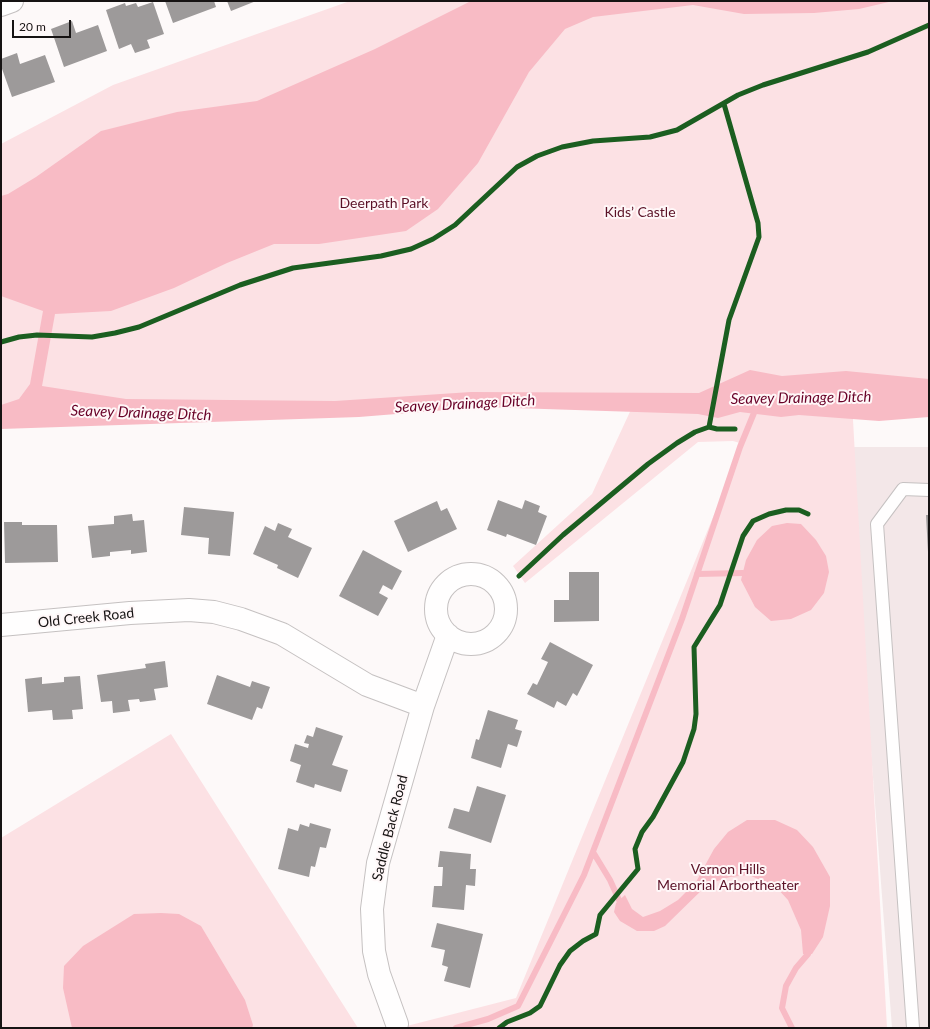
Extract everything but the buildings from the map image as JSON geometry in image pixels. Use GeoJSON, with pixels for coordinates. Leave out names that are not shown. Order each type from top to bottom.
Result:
{"type":"FeatureCollection","features":[{"type":"Feature","properties":{"kind":"street"},"geometry":{"type":"LineString","coordinates":[[1,5],[12,1]]}},
{"type":"Feature","properties":{"kind":"street","name":"Old Creek Road"},"geometry":{"type":"LineString","coordinates":[[1,626],[130,613],[189,610],[214,612],[241,619],[276,631],[367,685],[423,706]]}},
{"type":"Feature","properties":{"kind":"street","name":"Saddle Back Road"},"geometry":{"type":"LineString","coordinates":[[397,1024],[379,974],[374,951],[372,909],[378,864],[423,706],[448,635]]}},
{"type":"Feature","properties":{"kind":"lane"},"geometry":{"type":"LineString","coordinates":[[913,1028],[877,524],[903,489],[929,490]]}},
{"type":"Feature","properties":{"kind":"shaded area"},"geometry":{"type":"Polygon","coordinates":[[[848,447],[929,447],[929,1028],[892,1028],[848,447]]]}},
{"type":"Feature","properties":{"kind":"green space","name":"Deerpath Park"},"geometry":{"type":"Polygon","coordinates":[[[350,1],[929,1],[929,404],[852,402],[887,1028],[399,1028],[516,998],[743,444],[733,441],[698,442],[525,583],[513,566],[592,494],[634,403],[1,407],[1,144],[113,85],[350,1]]]}},
{"type":"Feature","properties":{"kind":"green space"},"geometry":{"type":"Polygon","coordinates":[[[171,734],[358,1028],[1,1028],[1,838],[171,734]]]}},
{"type":"Feature","properties":{"kind":"water","name":"Seavey Drainage Ditch"},"geometry":{"type":"Polygon","coordinates":[[[471,1],[893,1],[859,9],[814,13],[744,14],[693,5],[593,17],[565,29],[529,72],[478,163],[438,209],[406,231],[319,244],[274,244],[227,263],[174,288],[111,311],[55,314],[42,386],[126,399],[335,401],[471,392],[699,393],[750,370],[782,376],[846,371],[929,379],[929,417],[879,421],[799,415],[781,417],[740,412],[718,418],[698,414],[483,407],[359,417],[1,429],[1,405],[19,399],[30,384],[43,311],[1,296],[1,196],[8,194],[36,177],[101,131],[177,112],[257,101],[375,49],[471,1]]]}},
{"type":"Feature","properties":{"kind":"water"},"geometry":{"type":"Polygon","coordinates":[[[787,523],[801,524],[816,540],[826,556],[829,572],[824,593],[811,610],[791,619],[771,621],[755,607],[741,580],[746,560],[757,540],[772,526],[787,523]]]}},
{"type":"Feature","properties":{"kind":"water"},"geometry":{"type":"Polygon","coordinates":[[[747,820],[775,820],[797,830],[813,847],[830,877],[830,906],[823,937],[812,954],[803,954],[801,930],[788,900],[776,887],[749,875],[730,877],[708,884],[665,926],[654,931],[637,931],[620,921],[614,912],[616,903],[625,895],[632,909],[643,917],[660,911],[678,900],[696,882],[714,849],[728,832],[747,820]]]}},
{"type":"Feature","properties":{"kind":"water"},"geometry":{"type":"Polygon","coordinates":[[[134,914],[179,914],[201,926],[245,1000],[253,1025],[252,1028],[72,1028],[63,988],[64,966],[83,946],[134,914]]]}},
{"type":"Feature","properties":{"kind":"waterway","name":"Seavey Drainage Ditch"},"geometry":{"type":"LineString","coordinates":[[456,1028],[488,1019],[518,1006],[584,875],[682,619],[740,447],[756,408]]}},
{"type":"Feature","properties":{"kind":"waterway"},"geometry":{"type":"LineString","coordinates":[[697,574],[743,573]]}},
{"type":"Feature","properties":{"kind":"waterway"},"geometry":{"type":"LineString","coordinates":[[593,852],[610,880],[619,900]]}},
{"type":"Feature","properties":{"kind":"waterway"},"geometry":{"type":"LineString","coordinates":[[792,1028],[782,1008],[786,986],[796,968],[808,954]]}},
{"type":"Feature","properties":{"kind":"cycle path"},"geometry":{"type":"LineString","coordinates":[[1,342],[19,337],[37,335],[92,337],[115,333],[139,327],[240,285],[293,268],[381,256],[411,249],[433,239],[455,225],[517,167],[537,156],[562,147],[593,141],[650,137],[677,130],[738,95],[763,85],[868,52],[929,25]]}},
{"type":"Feature","properties":{"kind":"cycle path"},"geometry":{"type":"LineString","coordinates":[[709,427],[729,320],[759,237],[758,223],[724,104]]}},
{"type":"Feature","properties":{"kind":"cycle path"},"geometry":{"type":"LineString","coordinates":[[519,576],[563,535],[648,464],[677,443],[695,432],[709,427],[717,429],[735,429]]}},
{"type":"Feature","properties":{"kind":"cycle path"},"geometry":{"type":"LineString","coordinates":[[499,1028],[507,1022],[530,1013],[540,1006],[560,965],[570,951],[583,941],[596,934],[600,915],[638,869],[635,849],[642,832],[653,817],[683,762],[694,729],[696,714],[694,647],[720,605],[743,536],[753,521],[769,514],[786,510],[799,510],[808,514]]}},
{"type":"Feature","properties":{"kind":"park label","name":"Kids’ Castle"},"geometry":{"type":"Point","coordinates":[640,212]}},
{"type":"Feature","properties":{"kind":"park label","name":"Vernon Hills Memorial Arbortheater"},"geometry":{"type":"Point","coordinates":[728,878]}}]}
